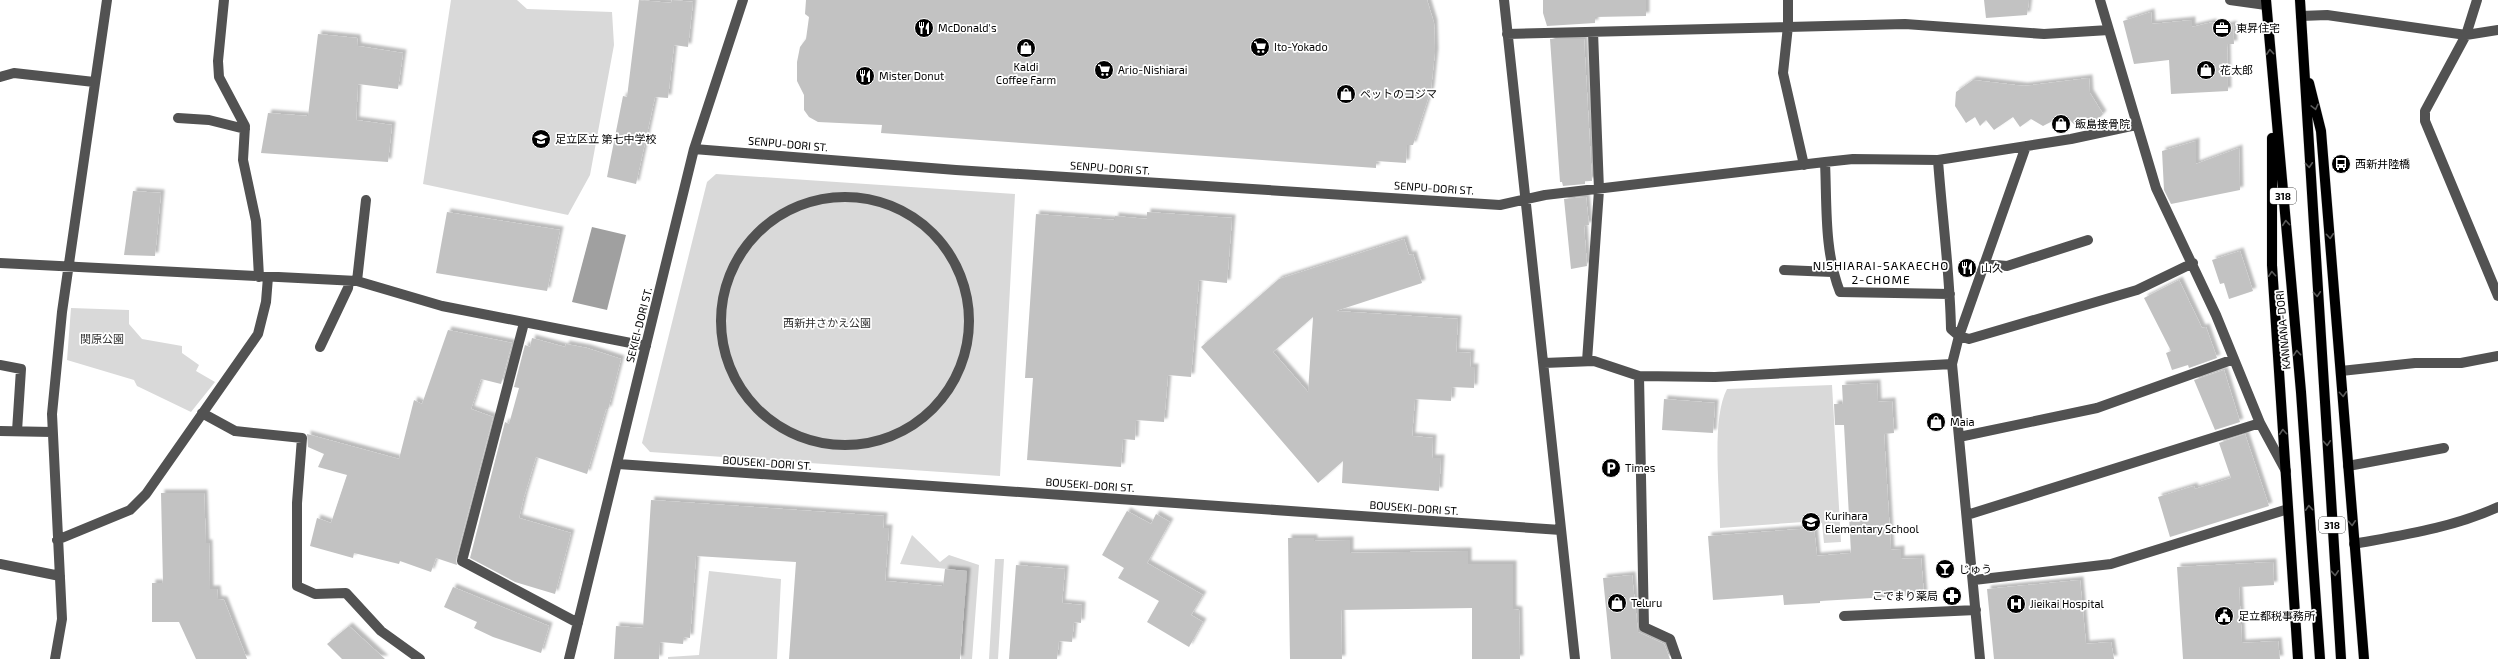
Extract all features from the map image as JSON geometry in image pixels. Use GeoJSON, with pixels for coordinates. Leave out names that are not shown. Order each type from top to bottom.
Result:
{"type":"FeatureCollection","features":[{"type":"Feature","properties":{"kind":"main road","name":"318"},"geometry":{"type":"LineString","coordinates":[[2300,0],[2302,56],[2341,659]]}},
{"type":"Feature","properties":{"kind":"main road","name":"KANNANA-DORI"},"geometry":{"type":"LineString","coordinates":[[2266,3],[2301,392],[2320,659]]}},
{"type":"Feature","properties":{"kind":"main road"},"geometry":{"type":"LineString","coordinates":[[2302,56],[2321,131],[2364,659]]}},
{"type":"Feature","properties":{"kind":"main road"},"geometry":{"type":"LineString","coordinates":[[2272,76],[2272,265],[2298,659]]}},
{"type":"Feature","properties":{"kind":"street"},"geometry":{"type":"LineString","coordinates":[[55,659],[62,619],[52,432],[61,320],[94,82],[108,0]]}},
{"type":"Feature","properties":{"kind":"street"},"geometry":{"type":"LineString","coordinates":[[57,540],[130,510],[146,494],[258,334],[266,302],[256,222],[243,160],[245,129],[219,77],[218,61],[224,0]]}},
{"type":"Feature","properties":{"kind":"street","name":"SEKIEI-DORI ST."},"geometry":{"type":"LineString","coordinates":[[569,659],[694,149],[743,0]]}},
{"type":"Feature","properties":{"kind":"street"},"geometry":{"type":"LineString","coordinates":[[1504,0],[1576,659]]}},
{"type":"Feature","properties":{"kind":"street"},"geometry":{"type":"LineString","coordinates":[[1788,0],[1788,26],[1783,73],[1804,165]]}},
{"type":"Feature","properties":{"kind":"street"},"geometry":{"type":"LineString","coordinates":[[2100,0],[2156,188],[2193,263],[2260,423],[2286,471]]}},
{"type":"Feature","properties":{"kind":"street"},"geometry":{"type":"LineString","coordinates":[[2230,0],[2266,3]]}},
{"type":"Feature","properties":{"kind":"street"},"geometry":{"type":"LineString","coordinates":[[2477,0],[2466,35],[2425,111],[2425,121],[2498,296]]}},
{"type":"Feature","properties":{"kind":"street"},"geometry":{"type":"LineString","coordinates":[[2301,16],[2327,15],[2466,35],[2498,30]]}},
{"type":"Feature","properties":{"kind":"street"},"geometry":{"type":"LineString","coordinates":[[1507,34],[1905,24],[2044,34],[2109,30]]}},
{"type":"Feature","properties":{"kind":"street"},"geometry":{"type":"LineString","coordinates":[[1587,361],[1599,190],[1592,32]]}},
{"type":"Feature","properties":{"kind":"street"},"geometry":{"type":"LineString","coordinates":[[0,77],[14,73],[94,82]]}},
{"type":"Feature","properties":{"kind":"street"},"geometry":{"type":"LineString","coordinates":[[178,118],[209,120],[245,129]]}},
{"type":"Feature","properties":{"kind":"street","name":"SENPU-DORI ST."},"geometry":{"type":"LineString","coordinates":[[694,149],[956,170],[1500,205],[1545,195],[1599,190],[1853,159],[1938,160],[2071,139],[2136,125]]}},
{"type":"Feature","properties":{"kind":"street"},"geometry":{"type":"LineString","coordinates":[[1980,659],[1974,580],[1952,364],[1959,336],[2026,146]]}},
{"type":"Feature","properties":{"kind":"street"},"geometry":{"type":"LineString","coordinates":[[1938,160],[1941,214],[1950,294],[1951,329],[1959,336],[1969,339],[2137,290],[2193,263]]}},
{"type":"Feature","properties":{"kind":"street"},"geometry":{"type":"LineString","coordinates":[[1825,162],[1832,272],[1840,292],[1950,294]]}},
{"type":"Feature","properties":{"kind":"street"},"geometry":{"type":"LineString","coordinates":[[835,196],[865,198],[893,205],[918,220],[940,240],[956,264],[966,292],[970,321],[967,345],[960,369],[948,391],[932,410],[913,425],[891,436],[868,443],[843,445],[819,442],[795,435],[774,423],[755,406],[740,387],[729,365],[723,341],[722,311],[727,283],[739,256],[758,233],[780,214],[807,202],[835,196]]}},
{"type":"Feature","properties":{"kind":"street"},"geometry":{"type":"LineString","coordinates":[[320,347],[348,288],[353,281],[366,200]]}},
{"type":"Feature","properties":{"kind":"street"},"geometry":{"type":"LineString","coordinates":[[1984,264],[2007,266],[2088,240]]}},
{"type":"Feature","properties":{"kind":"street"},"geometry":{"type":"LineString","coordinates":[[0,263],[353,281],[442,306],[646,346]]}},
{"type":"Feature","properties":{"kind":"street"},"geometry":{"type":"LineString","coordinates":[[1784,270],[1832,272]]}},
{"type":"Feature","properties":{"kind":"street"},"geometry":{"type":"LineString","coordinates":[[524,323],[462,561],[578,624]]}},
{"type":"Feature","properties":{"kind":"street"},"geometry":{"type":"LineString","coordinates":[[2341,371],[2414,363],[2461,363],[2498,356]]}},
{"type":"Feature","properties":{"kind":"street"},"geometry":{"type":"LineString","coordinates":[[1959,437],[2097,408],[2234,359]]}},
{"type":"Feature","properties":{"kind":"street"},"geometry":{"type":"LineString","coordinates":[[1544,363],[1594,361],[1639,376],[1716,377],[1952,364]]}},
{"type":"Feature","properties":{"kind":"street"},"geometry":{"type":"LineString","coordinates":[[0,365],[21,369],[17,431]]}},
{"type":"Feature","properties":{"kind":"street"},"geometry":{"type":"LineString","coordinates":[[1639,376],[1644,627],[1670,639],[1676,659]]}},
{"type":"Feature","properties":{"kind":"street"},"geometry":{"type":"LineString","coordinates":[[202,413],[235,432],[302,438],[297,503],[297,586],[315,594],[346,593],[381,631],[420,659]]}},
{"type":"Feature","properties":{"kind":"street"},"geometry":{"type":"LineString","coordinates":[[1967,515],[2260,423]]}},
{"type":"Feature","properties":{"kind":"street"},"geometry":{"type":"LineString","coordinates":[[0,431],[52,432]]}},
{"type":"Feature","properties":{"kind":"street"},"geometry":{"type":"LineString","coordinates":[[2348,466],[2444,448]]}},
{"type":"Feature","properties":{"kind":"street","name":"BOUSEKI-DORI ST."},"geometry":{"type":"LineString","coordinates":[[618,464],[1561,530]]}},
{"type":"Feature","properties":{"kind":"street"},"geometry":{"type":"LineString","coordinates":[[2354,544],[2448,526],[2470,520],[2498,507]]}},
{"type":"Feature","properties":{"kind":"street"},"geometry":{"type":"LineString","coordinates":[[1974,580],[2112,564],[2288,509]]}},
{"type":"Feature","properties":{"kind":"street"},"geometry":{"type":"LineString","coordinates":[[0,564],[60,576]]}},
{"type":"Feature","properties":{"kind":"street"},"geometry":{"type":"LineString","coordinates":[[1844,616],[1976,610]]}},
{"type":"Feature","properties":{"kind":"green space"},"geometry":{"type":"Polygon","coordinates":[[[451,0],[517,0],[527,9],[612,12],[614,45],[590,175],[568,215],[423,184],[451,0]]]}},
{"type":"Feature","properties":{"kind":"green space","name":"西新井さかえ公園"},"geometry":{"type":"Polygon","coordinates":[[[716,174],[1015,194],[1000,476],[650,452],[642,443],[707,182],[716,174]]]}},
{"type":"Feature","properties":{"kind":"green space","name":"関原公園"},"geometry":{"type":"Polygon","coordinates":[[[71,308],[129,310],[129,324],[142,339],[182,346],[182,353],[199,365],[196,371],[215,382],[191,412],[137,386],[134,380],[67,360],[71,308]]]}},
{"type":"Feature","properties":{"kind":"green space"},"geometry":{"type":"Polygon","coordinates":[[[1832,385],[1841,542],[1824,543],[1822,523],[1818,521],[1720,528],[1718,437],[1722,402],[1727,389],[1832,385]]]}},
{"type":"Feature","properties":{"kind":"green space"},"geometry":{"type":"Polygon","coordinates":[[[912,535],[940,562],[949,555],[979,565],[972,659],[961,659],[966,571],[900,564],[912,535]]]}},
{"type":"Feature","properties":{"kind":"green space"},"geometry":{"type":"Polygon","coordinates":[[[995,559],[1004,559],[998,659],[989,659],[995,559]]]}},
{"type":"Feature","properties":{"kind":"green space"},"geometry":{"type":"Polygon","coordinates":[[[709,571],[781,579],[777,659],[668,659],[668,657],[699,655],[709,571]]]}},
{"type":"Feature","properties":{"kind":"shaded area"},"geometry":{"type":"Polygon","coordinates":[[[592,227],[626,235],[607,310],[572,302],[592,227]]]}},
{"type":"Feature","properties":{"kind":"building"},"geometry":{"type":"Polygon","coordinates":[[[639,0],[671,3],[672,0],[693,2],[688,47],[674,45],[668,98],[655,97],[636,184],[607,177],[623,96],[627,97],[639,0]]]}},
{"type":"Feature","properties":{"kind":"building","name":"Ario-Nishiarai"},"geometry":{"type":"Polygon","coordinates":[[[806,0],[1427,0],[1434,23],[1435,52],[1431,89],[1413,145],[1407,145],[1406,163],[1376,161],[1376,168],[881,133],[882,125],[818,122],[809,117],[804,110],[804,95],[797,81],[797,62],[800,47],[806,39],[809,17],[805,14],[806,0]]]}},
{"type":"Feature","properties":{"kind":"building"},"geometry":{"type":"Polygon","coordinates":[[[1543,0],[1646,0],[1646,16],[1595,17],[1595,23],[1547,26],[1543,13],[1543,0]]]}},
{"type":"Feature","properties":{"kind":"building"},"geometry":{"type":"Polygon","coordinates":[[[1984,0],[2029,0],[2027,15],[1986,18],[1984,0]]]}},
{"type":"Feature","properties":{"kind":"building"},"geometry":{"type":"Polygon","coordinates":[[[2151,12],[2152,24],[2192,20],[2192,27],[2213,22],[2214,29],[2233,24],[2234,44],[2227,44],[2228,91],[2171,94],[2169,60],[2134,64],[2123,21],[2151,12]]]}},
{"type":"Feature","properties":{"kind":"building"},"geometry":{"type":"Polygon","coordinates":[[[318,34],[357,38],[358,46],[403,53],[398,89],[358,84],[356,120],[392,125],[388,162],[261,153],[268,113],[308,116],[318,34]]]}},
{"type":"Feature","properties":{"kind":"building"},"geometry":{"type":"Polygon","coordinates":[[[1550,39],[1584,39],[1592,181],[1585,181],[1585,184],[1563,186],[1562,182],[1560,182],[1550,39]]]}},
{"type":"Feature","properties":{"kind":"building"},"geometry":{"type":"Polygon","coordinates":[[[2089,78],[2090,93],[2103,114],[2093,124],[2087,122],[2075,125],[2064,115],[2043,126],[2031,119],[2020,127],[2013,117],[1994,130],[1986,120],[1980,126],[1975,117],[1966,123],[1955,106],[1956,92],[1973,80],[2024,86],[2089,78]]]}},
{"type":"Feature","properties":{"kind":"building"},"geometry":{"type":"Polygon","coordinates":[[[2196,141],[2196,164],[2239,148],[2240,190],[2171,204],[2164,190],[2162,151],[2196,141]]]}},
{"type":"Feature","properties":{"kind":"building"},"geometry":{"type":"Polygon","coordinates":[[[133,191],[161,193],[155,256],[124,255],[133,191]]]}},
{"type":"Feature","properties":{"kind":"building"},"geometry":{"type":"Polygon","coordinates":[[[1586,197],[1589,225],[1584,226],[1587,266],[1571,269],[1564,199],[1586,197]]]}},
{"type":"Feature","properties":{"kind":"building"},"geometry":{"type":"Polygon","coordinates":[[[447,212],[560,230],[547,291],[436,273],[447,212]]]}},
{"type":"Feature","properties":{"kind":"building"},"geometry":{"type":"Polygon","coordinates":[[[1147,212],[1232,218],[1227,283],[1199,280],[1191,377],[1168,375],[1164,422],[1136,420],[1135,440],[1123,439],[1121,467],[1027,460],[1033,378],[1025,378],[1036,214],[1115,220],[1115,216],[1147,219],[1147,212]]]}},
{"type":"Feature","properties":{"kind":"building"},"geometry":{"type":"Polygon","coordinates":[[[1404,239],[1409,255],[1413,254],[1422,283],[1336,311],[1458,319],[1456,352],[1471,353],[1470,367],[1475,367],[1474,388],[1452,387],[1451,401],[1415,399],[1412,436],[1433,438],[1432,458],[1441,458],[1439,491],[1342,483],[1343,461],[1318,483],[1201,347],[1279,279],[1404,239]],[[1313,317],[1273,352],[1308,392],[1313,317]]]}},
{"type":"Feature","properties":{"kind":"building"},"geometry":{"type":"Polygon","coordinates":[[[2240,251],[2253,291],[2229,299],[2224,283],[2220,284],[2212,260],[2240,251]]]}},
{"type":"Feature","properties":{"kind":"building"},"geometry":{"type":"Polygon","coordinates":[[[2179,280],[2202,328],[2206,327],[2217,358],[2189,368],[2188,365],[2172,370],[2166,353],[2171,351],[2144,298],[2179,280]]]}},
{"type":"Feature","properties":{"kind":"building"},"geometry":{"type":"Polygon","coordinates":[[[448,330],[512,343],[501,384],[481,379],[471,409],[493,417],[456,559],[457,565],[436,558],[431,572],[400,561],[399,564],[354,553],[353,558],[310,546],[317,518],[331,523],[347,475],[318,467],[324,454],[308,447],[307,434],[399,459],[414,400],[422,404],[448,330]]]}},
{"type":"Feature","properties":{"kind":"building"},"geometry":{"type":"Polygon","coordinates":[[[532,338],[565,347],[566,344],[587,348],[621,359],[608,410],[606,409],[587,474],[536,457],[524,497],[519,518],[571,533],[555,594],[515,582],[470,558],[505,422],[509,424],[519,388],[514,387],[525,345],[530,347],[532,338]]]}},
{"type":"Feature","properties":{"kind":"building"},"geometry":{"type":"Polygon","coordinates":[[[2224,370],[2240,422],[2215,430],[2194,380],[2224,370]]]}},
{"type":"Feature","properties":{"kind":"building"},"geometry":{"type":"Polygon","coordinates":[[[1877,383],[1878,402],[1892,401],[1894,433],[1884,434],[1891,550],[1901,549],[1901,559],[1921,558],[1924,595],[1820,601],[1820,603],[1784,605],[1783,595],[1713,600],[1708,536],[1814,528],[1817,556],[1851,553],[1844,425],[1835,425],[1834,404],[1843,404],[1842,385],[1877,383]]]}},
{"type":"Feature","properties":{"kind":"building"},"geometry":{"type":"Polygon","coordinates":[[[1664,399],[1715,403],[1713,433],[1662,430],[1664,399]]]}},
{"type":"Feature","properties":{"kind":"building"},"geometry":{"type":"Polygon","coordinates":[[[2245,434],[2269,506],[2170,537],[2158,497],[2194,486],[2195,489],[2231,478],[2219,443],[2245,434]]]}},
{"type":"Feature","properties":{"kind":"building"},"geometry":{"type":"Polygon","coordinates":[[[161,493],[204,493],[206,543],[209,543],[210,589],[217,589],[218,599],[224,600],[247,659],[196,659],[179,622],[152,622],[152,583],[163,583],[161,493]]]}},
{"type":"Feature","properties":{"kind":"building"},"geometry":{"type":"Polygon","coordinates":[[[651,500],[884,516],[883,528],[889,528],[885,581],[943,586],[945,569],[967,571],[960,659],[789,659],[796,562],[696,556],[690,638],[684,637],[683,644],[660,642],[659,659],[614,659],[616,626],[643,628],[651,500]]]}},
{"type":"Feature","properties":{"kind":"building"},"geometry":{"type":"Polygon","coordinates":[[[1127,511],[1151,524],[1156,514],[1170,522],[1147,563],[1203,595],[1191,615],[1203,622],[1189,647],[1147,622],[1159,601],[1118,578],[1124,568],[1102,555],[1127,511]]]}},
{"type":"Feature","properties":{"kind":"building"},"geometry":{"type":"Polygon","coordinates":[[[1288,538],[1314,538],[1314,541],[1350,540],[1350,553],[1468,551],[1468,564],[1513,564],[1513,609],[1519,610],[1520,659],[1472,659],[1472,608],[1341,610],[1342,659],[1290,659],[1288,538]]]}},
{"type":"Feature","properties":{"kind":"building"},"geometry":{"type":"Polygon","coordinates":[[[2273,562],[2274,585],[2239,587],[2242,643],[2278,641],[2280,659],[2183,659],[2177,567],[2273,562]]]}},
{"type":"Feature","properties":{"kind":"building"},"geometry":{"type":"Polygon","coordinates":[[[1016,565],[1065,569],[1062,603],[1082,605],[1081,623],[1074,622],[1072,642],[1059,641],[1057,659],[1009,659],[1016,565]]]}},
{"type":"Feature","properties":{"kind":"building"},"geometry":{"type":"Polygon","coordinates":[[[1632,575],[1638,632],[1664,644],[1670,659],[1611,659],[1603,578],[1632,575]]]}},
{"type":"Feature","properties":{"kind":"building"},"geometry":{"type":"Polygon","coordinates":[[[2080,580],[2086,644],[2111,642],[2114,659],[1994,659],[1987,589],[2080,580]]]}},
{"type":"Feature","properties":{"kind":"building"},"geometry":{"type":"Polygon","coordinates":[[[453,587],[549,626],[541,653],[493,637],[474,628],[477,622],[444,607],[453,587]]]}},
{"type":"Feature","properties":{"kind":"building"},"geometry":{"type":"Polygon","coordinates":[[[349,626],[385,659],[342,659],[327,644],[349,626]]]}},
{"type":"Feature","properties":{"kind":"place","name":"McDonald's"},"geometry":{"type":"Point","coordinates":[924,28]}},
{"type":"Feature","properties":{"kind":"place","name":"東昇住宅"},"geometry":{"type":"Point","coordinates":[2222,28]}},
{"type":"Feature","properties":{"kind":"place","name":"Ito-Yokado"},"geometry":{"type":"Point","coordinates":[1260,47]}},
{"type":"Feature","properties":{"kind":"place","name":"Kaldi Coffee Farm"},"geometry":{"type":"Point","coordinates":[1026,48]}},
{"type":"Feature","properties":{"kind":"place","name":"Ario-Nishiarai"},"geometry":{"type":"Point","coordinates":[1104,70]}},
{"type":"Feature","properties":{"kind":"place","name":"花太郎"},"geometry":{"type":"Point","coordinates":[2206,70]}},
{"type":"Feature","properties":{"kind":"place","name":"Mister Donut"},"geometry":{"type":"Point","coordinates":[865,76]}},
{"type":"Feature","properties":{"kind":"place","name":"ペットのコジマ"},"geometry":{"type":"Point","coordinates":[1346,94]}},
{"type":"Feature","properties":{"kind":"place","name":"飯島接骨院"},"geometry":{"type":"Point","coordinates":[2061,124]}},
{"type":"Feature","properties":{"kind":"place","name":"足立区立 第七中学校"},"geometry":{"type":"Point","coordinates":[541,139]}},
{"type":"Feature","properties":{"kind":"place","name":"西新井陸橋"},"geometry":{"type":"Point","coordinates":[2341,164]}},
{"type":"Feature","properties":{"kind":"place","name":"山久"},"geometry":{"type":"Point","coordinates":[1967,268]}},
{"type":"Feature","properties":{"kind":"place","name":"Maia"},"geometry":{"type":"Point","coordinates":[1936,422]}},
{"type":"Feature","properties":{"kind":"place","name":"Times"},"geometry":{"type":"Point","coordinates":[1611,468]}},
{"type":"Feature","properties":{"kind":"place","name":"Kurihara Elementary School"},"geometry":{"type":"Point","coordinates":[1811,522]}},
{"type":"Feature","properties":{"kind":"place","name":"じゅう"},"geometry":{"type":"Point","coordinates":[1945,569]}},
{"type":"Feature","properties":{"kind":"place","name":"こでまり薬局"},"geometry":{"type":"Point","coordinates":[1952,596]}},
{"type":"Feature","properties":{"kind":"place","name":"Teluru"},"geometry":{"type":"Point","coordinates":[1617,603]}},
{"type":"Feature","properties":{"kind":"place","name":"Jieikai Hospital"},"geometry":{"type":"Point","coordinates":[2016,604]}},
{"type":"Feature","properties":{"kind":"place","name":"足立都税事務所"},"geometry":{"type":"Point","coordinates":[2224,616]}},
{"type":"Feature","properties":{"kind":"district","name":"NISHIARAI-SAKAECHO 2-CHOME"},"geometry":{"type":"Point","coordinates":[1881,273]}}]}
